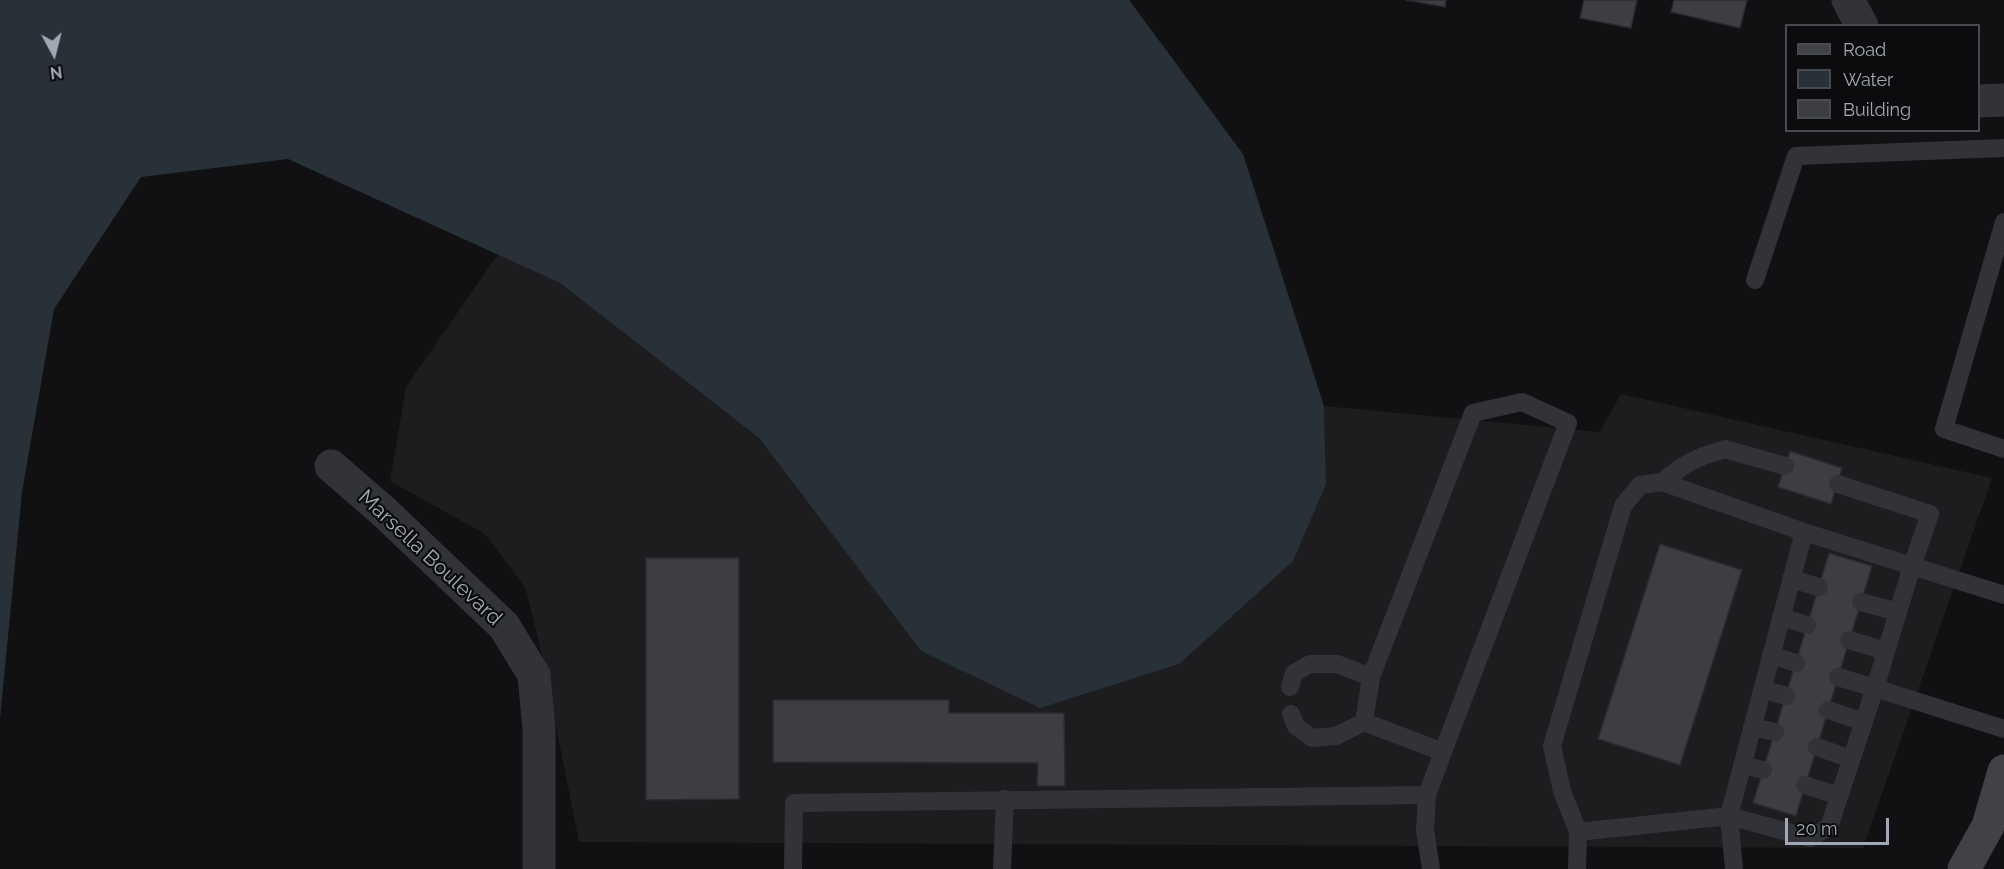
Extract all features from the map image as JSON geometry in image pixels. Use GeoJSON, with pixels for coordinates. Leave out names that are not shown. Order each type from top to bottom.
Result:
{"type":"FeatureCollection","features":[{"type":"Feature","properties":{"kind":"street"},"geometry":{"type":"LineString","coordinates":[[1848,0],[1861,24]]}},
{"type":"Feature","properties":{"kind":"street"},"geometry":{"type":"LineString","coordinates":[[1980,101],[2004,100]]}},
{"type":"Feature","properties":{"kind":"street","name":"Marsella Boulevard"},"geometry":{"type":"LineString","coordinates":[[331,465],[504,626],[534,675],[539,729],[539,869]]}},
{"type":"Feature","properties":{"kind":"street"},"geometry":{"type":"LineString","coordinates":[[1964,869],[1988,826],[2004,771]]}},
{"type":"Feature","properties":{"kind":"lane"},"geometry":{"type":"LineString","coordinates":[[1755,280],[1796,156],[2004,148]]}},
{"type":"Feature","properties":{"kind":"lane"},"geometry":{"type":"LineString","coordinates":[[2004,222],[1944,429],[2004,449]]}},
{"type":"Feature","properties":{"kind":"lane"},"geometry":{"type":"LineString","coordinates":[[1364,722],[1371,677],[1473,413],[1522,402],[1568,423],[1427,795],[1425,830],[1431,869]]}},
{"type":"Feature","properties":{"kind":"lane"},"geometry":{"type":"LineString","coordinates":[[1662,482],[1683,466],[1703,456],[1725,450],[1785,466]]}},
{"type":"Feature","properties":{"kind":"lane"},"geometry":{"type":"LineString","coordinates":[[1577,869],[1578,832],[1562,791],[1552,746],[1623,506],[1640,485],[1662,482],[1804,532],[2004,595]]}},
{"type":"Feature","properties":{"kind":"lane"},"geometry":{"type":"LineString","coordinates":[[1578,832],[1729,816],[1810,838],[1829,827],[1930,514],[1838,484]]}},
{"type":"Feature","properties":{"kind":"lane"},"geometry":{"type":"LineString","coordinates":[[1734,869],[1729,816],[1804,532]]}},
{"type":"Feature","properties":{"kind":"lane"},"geometry":{"type":"LineString","coordinates":[[1791,579],[1819,587]]}},
{"type":"Feature","properties":{"kind":"lane"},"geometry":{"type":"LineString","coordinates":[[1861,602],[1898,612]]}},
{"type":"Feature","properties":{"kind":"lane"},"geometry":{"type":"LineString","coordinates":[[1781,617],[1807,625]]}},
{"type":"Feature","properties":{"kind":"lane"},"geometry":{"type":"LineString","coordinates":[[1849,640],[1886,651]]}},
{"type":"Feature","properties":{"kind":"lane"},"geometry":{"type":"LineString","coordinates":[[1771,655],[1796,663]]}},
{"type":"Feature","properties":{"kind":"lane"},"geometry":{"type":"LineString","coordinates":[[1290,687],[1294,673],[1310,664],[1337,664],[1371,677]]}},
{"type":"Feature","properties":{"kind":"lane"},"geometry":{"type":"LineString","coordinates":[[1838,677],[2004,729]]}},
{"type":"Feature","properties":{"kind":"lane"},"geometry":{"type":"LineString","coordinates":[[1762,689],[1786,696]]}},
{"type":"Feature","properties":{"kind":"lane"},"geometry":{"type":"LineString","coordinates":[[1828,710],[1864,722]]}},
{"type":"Feature","properties":{"kind":"lane"},"geometry":{"type":"LineString","coordinates":[[1291,714],[1296,726],[1312,738],[1336,736],[1364,722],[1443,753]]}},
{"type":"Feature","properties":{"kind":"lane"},"geometry":{"type":"LineString","coordinates":[[1752,727],[1775,732]]}},
{"type":"Feature","properties":{"kind":"lane"},"geometry":{"type":"LineString","coordinates":[[1817,747],[1851,759]]}},
{"type":"Feature","properties":{"kind":"lane"},"geometry":{"type":"LineString","coordinates":[[1742,765],[1763,770]]}},
{"type":"Feature","properties":{"kind":"lane"},"geometry":{"type":"LineString","coordinates":[[1805,785],[1839,796]]}},
{"type":"Feature","properties":{"kind":"lane"},"geometry":{"type":"LineString","coordinates":[[794,869],[794,802],[1427,795]]}},
{"type":"Feature","properties":{"kind":"lane"},"geometry":{"type":"LineString","coordinates":[[1002,869],[1005,799]]}},
{"type":"Feature","properties":{"kind":"shaded area"},"geometry":{"type":"Polygon","coordinates":[[[498,254],[560,283],[759,438],[921,651],[1326,484],[1324,406],[1600,432],[1621,394],[1992,478],[1863,848],[579,842],[542,656],[526,589],[485,534],[390,481],[406,387],[498,254]]]}},
{"type":"Feature","properties":{"kind":"water"},"geometry":{"type":"Polygon","coordinates":[[[0,0],[1129,0],[1243,154],[1324,406],[1326,484],[1293,561],[1179,664],[1040,708],[921,651],[759,438],[560,283],[288,159],[141,177],[54,309],[22,492],[0,719],[0,0]]]}},
{"type":"Feature","properties":{"kind":"building"},"geometry":{"type":"Polygon","coordinates":[[[1406,0],[1446,0],[1445,7],[1406,0]]]}},
{"type":"Feature","properties":{"kind":"building"},"geometry":{"type":"Polygon","coordinates":[[[1584,0],[1637,0],[1631,28],[1580,18],[1584,0]]]}},
{"type":"Feature","properties":{"kind":"building"},"geometry":{"type":"Polygon","coordinates":[[[1674,0],[1747,0],[1740,28],[1671,12],[1674,0]]]}},
{"type":"Feature","properties":{"kind":"building"},"geometry":{"type":"Polygon","coordinates":[[[1790,451],[1842,468],[1831,504],[1778,487],[1790,451]]]}},
{"type":"Feature","properties":{"kind":"building"},"geometry":{"type":"Polygon","coordinates":[[[1660,544],[1742,570],[1680,765],[1598,739],[1660,544]]]}},
{"type":"Feature","properties":{"kind":"building"},"geometry":{"type":"Polygon","coordinates":[[[1829,553],[1872,566],[1796,816],[1753,803],[1829,553]]]}},
{"type":"Feature","properties":{"kind":"building"},"geometry":{"type":"Polygon","coordinates":[[[646,558],[739,558],[739,799],[646,800],[646,558]]]}},
{"type":"Feature","properties":{"kind":"building"},"geometry":{"type":"Polygon","coordinates":[[[773,700],[949,700],[949,713],[1064,713],[1065,786],[1037,786],[1038,763],[773,762],[773,700]]]}}]}
